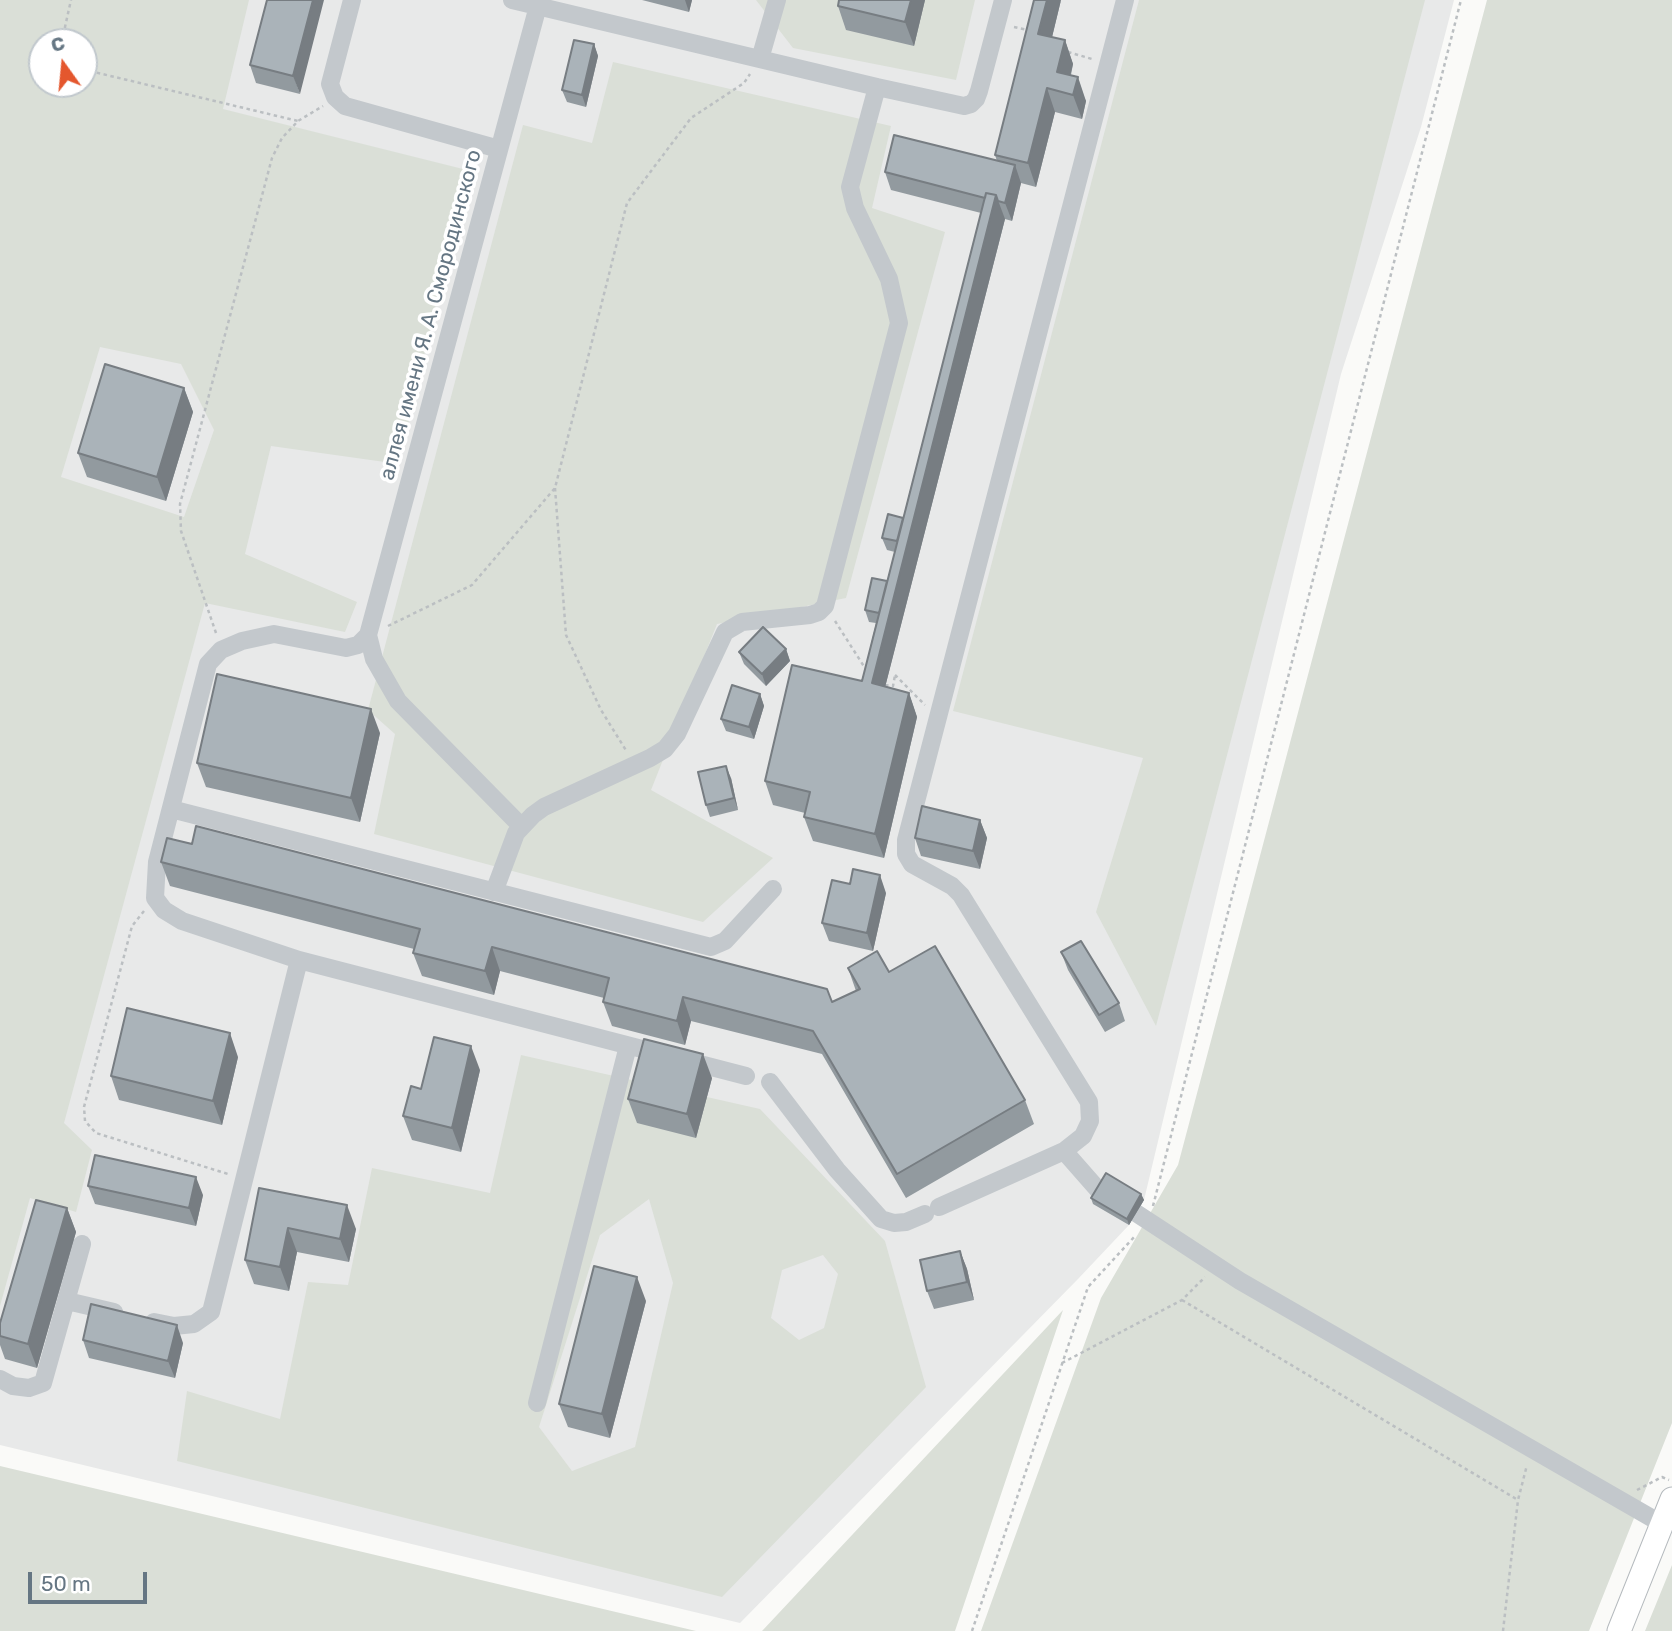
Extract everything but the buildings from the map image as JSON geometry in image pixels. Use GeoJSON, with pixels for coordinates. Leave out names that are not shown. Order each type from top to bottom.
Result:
{"type":"FeatureCollection","features":[{"type":"Feature","properties":{"kind":"main road"},"geometry":{"type":"LineString","coordinates":[[1619,1631],[1672,1499]]}},
{"type":"Feature","properties":{"kind":"street"},"geometry":{"type":"LineString","coordinates":[[352,0],[330,84],[335,97],[345,106],[499,149]]}},
{"type":"Feature","properties":{"kind":"street"},"geometry":{"type":"LineString","coordinates":[[512,0],[964,106],[971,104],[979,91],[1003,0]]}},
{"type":"Feature","properties":{"kind":"street"},"geometry":{"type":"LineString","coordinates":[[760,59],[776,0]]}},
{"type":"Feature","properties":{"kind":"street"},"geometry":{"type":"LineString","coordinates":[[770,1082],[836,1170],[881,1219],[894,1223],[906,1222],[932,1211],[1064,1151],[1083,1136],[1090,1121],[1089,1102],[961,895],[952,886],[912,864],[906,854],[906,840],[1125,0]]}},
{"type":"Feature","properties":{"kind":"street","name":"аллея имени Я. А. Смородинского"},"geometry":{"type":"LineString","coordinates":[[368,635],[538,6]]}},
{"type":"Feature","properties":{"kind":"street"},"geometry":{"type":"LineString","coordinates":[[494,892],[510,844],[521,826],[544,807],[664,749],[677,734],[725,632],[742,622],[810,615],[825,606],[899,323],[889,279],[855,208],[850,187],[877,87]]}},
{"type":"Feature","properties":{"kind":"street"},"geometry":{"type":"LineString","coordinates":[[368,635],[358,645],[346,648],[274,635],[242,641],[221,650],[208,664],[157,862],[155,898],[164,910],[182,921],[299,960],[746,1076]]}},
{"type":"Feature","properties":{"kind":"street"},"geometry":{"type":"LineString","coordinates":[[368,635],[374,659],[398,701],[521,826]]}},
{"type":"Feature","properties":{"kind":"street"},"geometry":{"type":"LineString","coordinates":[[171,809],[711,947],[725,942],[774,889]]}},
{"type":"Feature","properties":{"kind":"street"},"geometry":{"type":"LineString","coordinates":[[67,1301],[174,1326],[194,1324],[211,1312],[299,960]]}},
{"type":"Feature","properties":{"kind":"street"},"geometry":{"type":"LineString","coordinates":[[537,1403],[628,1046]]}},
{"type":"Feature","properties":{"kind":"street"},"geometry":{"type":"LineString","coordinates":[[1064,1151],[1100,1192]]}},
{"type":"Feature","properties":{"kind":"street"},"geometry":{"type":"LineString","coordinates":[[1143,1217],[1216,1265],[1662,1524]]}},
{"type":"Feature","properties":{"kind":"street"},"geometry":{"type":"LineString","coordinates":[[0,1379],[13,1386],[29,1388],[43,1383],[82,1244]]}},
{"type":"Feature","properties":{"kind":"path"},"geometry":{"type":"LineString","coordinates":[[65,28],[71,0]]}},
{"type":"Feature","properties":{"kind":"path"},"geometry":{"type":"LineString","coordinates":[[972,1631],[1088,1287],[1143,1217],[1461,0]]}},
{"type":"Feature","properties":{"kind":"path"},"geometry":{"type":"LineString","coordinates":[[997,24],[1033,31]]}},
{"type":"Feature","properties":{"kind":"path"},"geometry":{"type":"LineString","coordinates":[[1062,48],[1110,63]]}},
{"type":"Feature","properties":{"kind":"path"},"geometry":{"type":"LineString","coordinates":[[635,765],[601,710],[566,635],[555,488],[627,203],[691,118],[744,83],[760,59]]}},
{"type":"Feature","properties":{"kind":"path"},"geometry":{"type":"LineString","coordinates":[[98,73],[298,121]]}},
{"type":"Feature","properties":{"kind":"path"},"geometry":{"type":"LineString","coordinates":[[221,650],[181,531],[180,504],[272,158],[282,138],[298,121],[335,97]]}},
{"type":"Feature","properties":{"kind":"path"},"geometry":{"type":"LineString","coordinates":[[368,635],[472,585],[555,488]]}},
{"type":"Feature","properties":{"kind":"path"},"geometry":{"type":"LineString","coordinates":[[825,606],[867,670]]}},
{"type":"Feature","properties":{"kind":"path"},"geometry":{"type":"LineString","coordinates":[[884,685],[893,686],[895,675],[938,719]]}},
{"type":"Feature","properties":{"kind":"path"},"geometry":{"type":"LineString","coordinates":[[155,898],[132,926],[84,1107],[85,1121],[96,1133],[244,1179]]}},
{"type":"Feature","properties":{"kind":"path"},"geometry":{"type":"LineString","coordinates":[[1062,1363],[1182,1300],[1216,1265]]}},
{"type":"Feature","properties":{"kind":"path"},"geometry":{"type":"LineString","coordinates":[[1182,1300],[1518,1500]]}},
{"type":"Feature","properties":{"kind":"path"},"geometry":{"type":"LineString","coordinates":[[1503,1631],[1518,1500],[1531,1448]]}},
{"type":"Feature","properties":{"kind":"path"},"geometry":{"type":"LineString","coordinates":[[1623,1501],[1638,1489],[1662,1477],[1672,1481]]}},
{"type":"Feature","properties":{"kind":"shaded area"},"geometry":{"type":"Polygon","coordinates":[[[0,0],[1454,0],[1421,127],[1341,374],[1144,1200],[1129,1225],[1078,1279],[740,1623],[0,1445],[0,0]]]}},
{"type":"Feature","properties":{"kind":"shaded area"},"geometry":{"type":"Polygon","coordinates":[[[0,0],[249,0],[223,109],[467,170],[399,464],[271,446],[245,554],[357,602],[345,632],[205,603],[64,1123],[92,1150],[76,1212],[30,1198],[0,1306],[0,0]],[[100,347],[61,477],[184,517],[214,430],[181,364],[100,347]]]}},
{"type":"Feature","properties":{"kind":"shaded area"},"geometry":{"type":"Polygon","coordinates":[[[756,0],[975,0],[956,80],[793,48],[756,0]]]}},
{"type":"Feature","properties":{"kind":"shaded area"},"geometry":{"type":"Polygon","coordinates":[[[1139,0],[1425,0],[1156,1026],[1096,912],[1143,758],[953,711],[1139,0]]]}},
{"type":"Feature","properties":{"kind":"shaded area"},"geometry":{"type":"Polygon","coordinates":[[[1487,0],[1672,0],[1672,1423],[1589,1631],[981,1631],[1101,1298],[1178,1165],[1487,0]]]}},
{"type":"Feature","properties":{"kind":"shaded area"},"geometry":{"type":"Polygon","coordinates":[[[613,62],[891,126],[872,208],[945,232],[846,598],[717,624],[651,790],[773,858],[703,922],[374,834],[395,734],[368,710],[523,125],[592,143],[613,62]]]}},
{"type":"Feature","properties":{"kind":"shaded area"},"geometry":{"type":"Polygon","coordinates":[[[521,1055],[760,1109],[885,1241],[926,1387],[722,1597],[177,1461],[187,1391],[280,1419],[308,1282],[348,1285],[372,1168],[490,1193],[521,1055]],[[649,1199],[600,1235],[539,1427],[572,1471],[635,1447],[673,1283],[649,1199]],[[823,1255],[782,1270],[771,1318],[799,1340],[824,1328],[838,1274],[823,1255]]]}},
{"type":"Feature","properties":{"kind":"shaded area"},"geometry":{"type":"Polygon","coordinates":[[[1063,1310],[955,1631],[762,1631],[1063,1310]]]}},
{"type":"Feature","properties":{"kind":"shaded area"},"geometry":{"type":"Polygon","coordinates":[[[0,1466],[696,1631],[0,1631],[0,1466]]]}},
{"type":"Feature","properties":{"kind":"shaded area"},"geometry":{"type":"Polygon","coordinates":[[[1672,1565],[1672,1631],[1645,1631],[1672,1565]]]}}]}
